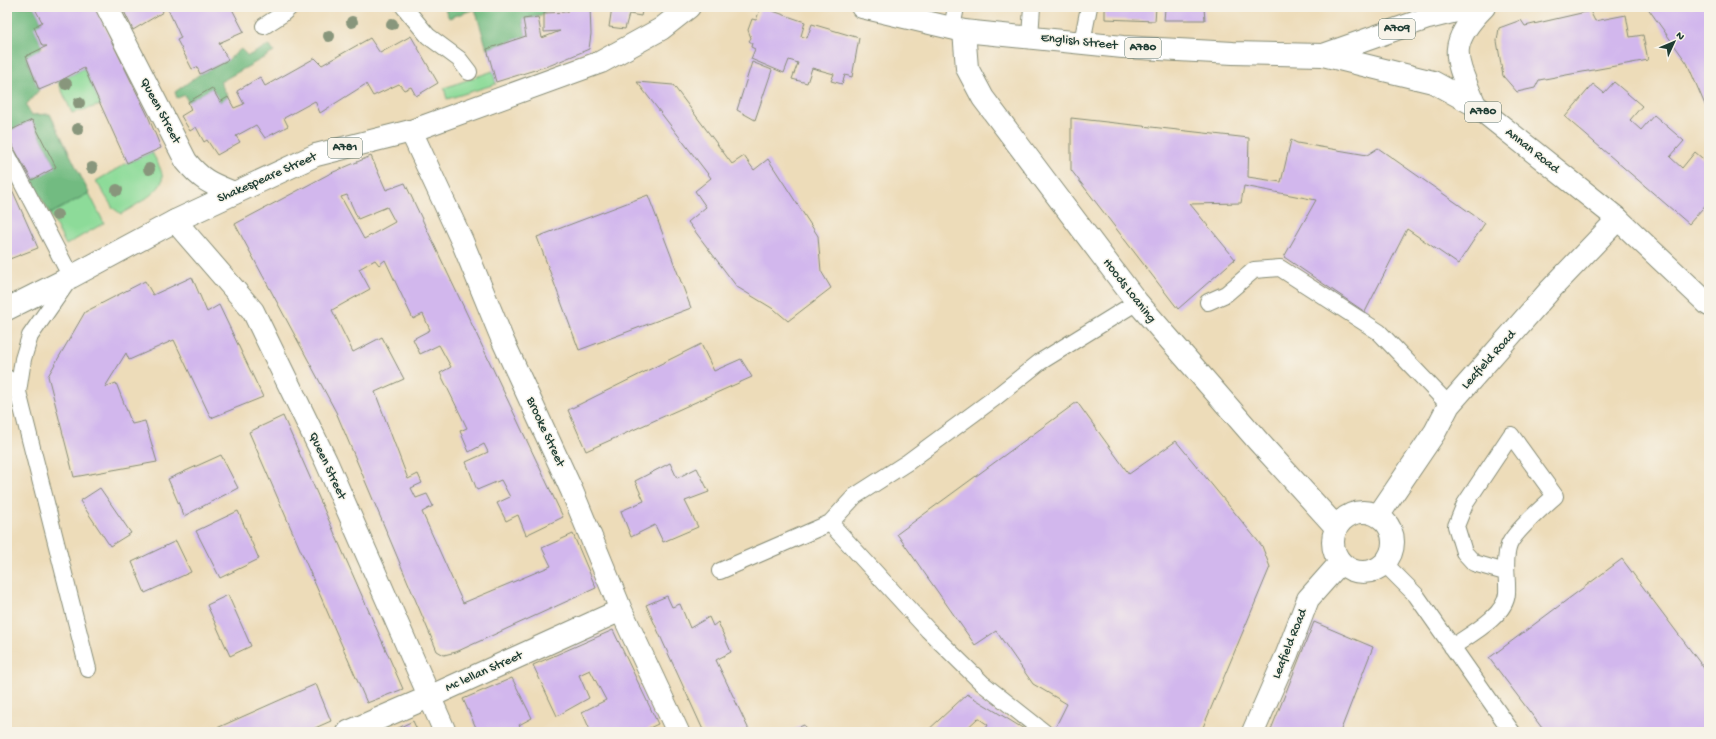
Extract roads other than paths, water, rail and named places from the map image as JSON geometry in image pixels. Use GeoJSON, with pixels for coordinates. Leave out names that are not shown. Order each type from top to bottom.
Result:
{"type":"FeatureCollection","features":[{"type":"Feature","properties":{"kind":"street","name":"Queen Street"},"geometry":{"type":"LineString","coordinates":[[107,7],[186,161],[198,175],[211,184],[234,192]]}},
{"type":"Feature","properties":{"kind":"street","name":"English Street"},"geometry":{"type":"LineString","coordinates":[[862,7],[957,22],[1030,37],[1123,47],[1217,52],[1323,55]]}},
{"type":"Feature","properties":{"kind":"street","name":"A709"},"geometry":{"type":"LineString","coordinates":[[1323,55],[1428,18],[1472,7]]}},
{"type":"Feature","properties":{"kind":"street"},"geometry":{"type":"LineString","coordinates":[[1475,105],[1457,58],[1458,40],[1469,22],[1484,7]]}},
{"type":"Feature","properties":{"kind":"street","name":"Shakespeare Street"},"geometry":{"type":"LineString","coordinates":[[7,309],[71,277],[175,221],[234,192],[316,155],[411,131],[601,62],[661,29],[688,8]]}},
{"type":"Feature","properties":{"kind":"street","name":"Hoods Loaning"},"geometry":{"type":"LineString","coordinates":[[957,22],[967,68],[983,98],[1136,302],[1336,527]]}},
{"type":"Feature","properties":{"kind":"street","name":"Annan Road"},"geometry":{"type":"LineString","coordinates":[[1323,55],[1433,82],[1475,105],[1618,219],[1709,305]]}},
{"type":"Feature","properties":{"kind":"street","name":"Brooke Street"},"geometry":{"type":"LineString","coordinates":[[411,131],[462,241],[503,341],[572,491],[621,610],[678,732]]}},
{"type":"Feature","properties":{"kind":"street","name":"Leafield Road"},"geometry":{"type":"LineString","coordinates":[[1378,516],[1435,432],[1449,405],[1551,290],[1618,219]]}},
{"type":"Feature","properties":{"kind":"street","name":"Queen Street"},"geometry":{"type":"LineString","coordinates":[[175,221],[253,311],[326,461],[445,732]]}},
{"type":"Feature","properties":{"kind":"street"},"geometry":{"type":"LineString","coordinates":[[1370,512],[1378,516],[1386,522],[1391,530],[1393,548],[1390,557],[1385,564],[1376,570],[1367,573],[1348,569],[1340,563],[1332,545],[1336,527],[1342,519],[1351,514],[1370,512]]}},
{"type":"Feature","properties":{"kind":"street","name":"Leafield Road"},"geometry":{"type":"LineString","coordinates":[[1253,732],[1287,654],[1308,599],[1340,563]]}},
{"type":"Feature","properties":{"kind":"street","name":"Mc lellan Street"},"geometry":{"type":"LineString","coordinates":[[348,732],[621,610]]}},
{"type":"Feature","properties":{"kind":"lane"},"geometry":{"type":"LineString","coordinates":[[264,26],[290,7]]}},
{"type":"Feature","properties":{"kind":"lane"},"geometry":{"type":"LineString","coordinates":[[404,7],[428,36],[459,59],[469,72]]}},
{"type":"Feature","properties":{"kind":"lane"},"geometry":{"type":"LineString","coordinates":[[1030,37],[1032,7]]}},
{"type":"Feature","properties":{"kind":"lane"},"geometry":{"type":"LineString","coordinates":[[1082,42],[1089,7]]}},
{"type":"Feature","properties":{"kind":"lane"},"geometry":{"type":"LineString","coordinates":[[7,154],[71,277],[30,336],[23,359],[18,392],[88,669]]}},
{"type":"Feature","properties":{"kind":"lane"},"geometry":{"type":"LineString","coordinates":[[1208,302],[1226,294],[1254,270],[1280,268],[1378,332],[1449,405]]}},
{"type":"Feature","properties":{"kind":"lane"},"geometry":{"type":"LineString","coordinates":[[720,571],[830,523],[855,496],[908,462],[996,397],[1040,362],[1136,302]]}},
{"type":"Feature","properties":{"kind":"lane"},"geometry":{"type":"LineString","coordinates":[[7,378],[18,392]]}},
{"type":"Feature","properties":{"kind":"lane"},"geometry":{"type":"LineString","coordinates":[[1452,647],[1498,614],[1507,595],[1505,565],[1510,544],[1528,521],[1555,496],[1511,435],[1465,504],[1456,526],[1464,552],[1474,563],[1505,572]]}},
{"type":"Feature","properties":{"kind":"lane"},"geometry":{"type":"LineString","coordinates":[[830,523],[928,630],[982,682],[1044,732]]}},
{"type":"Feature","properties":{"kind":"lane"},"geometry":{"type":"LineString","coordinates":[[1385,564],[1416,595],[1512,732]]}}]}
